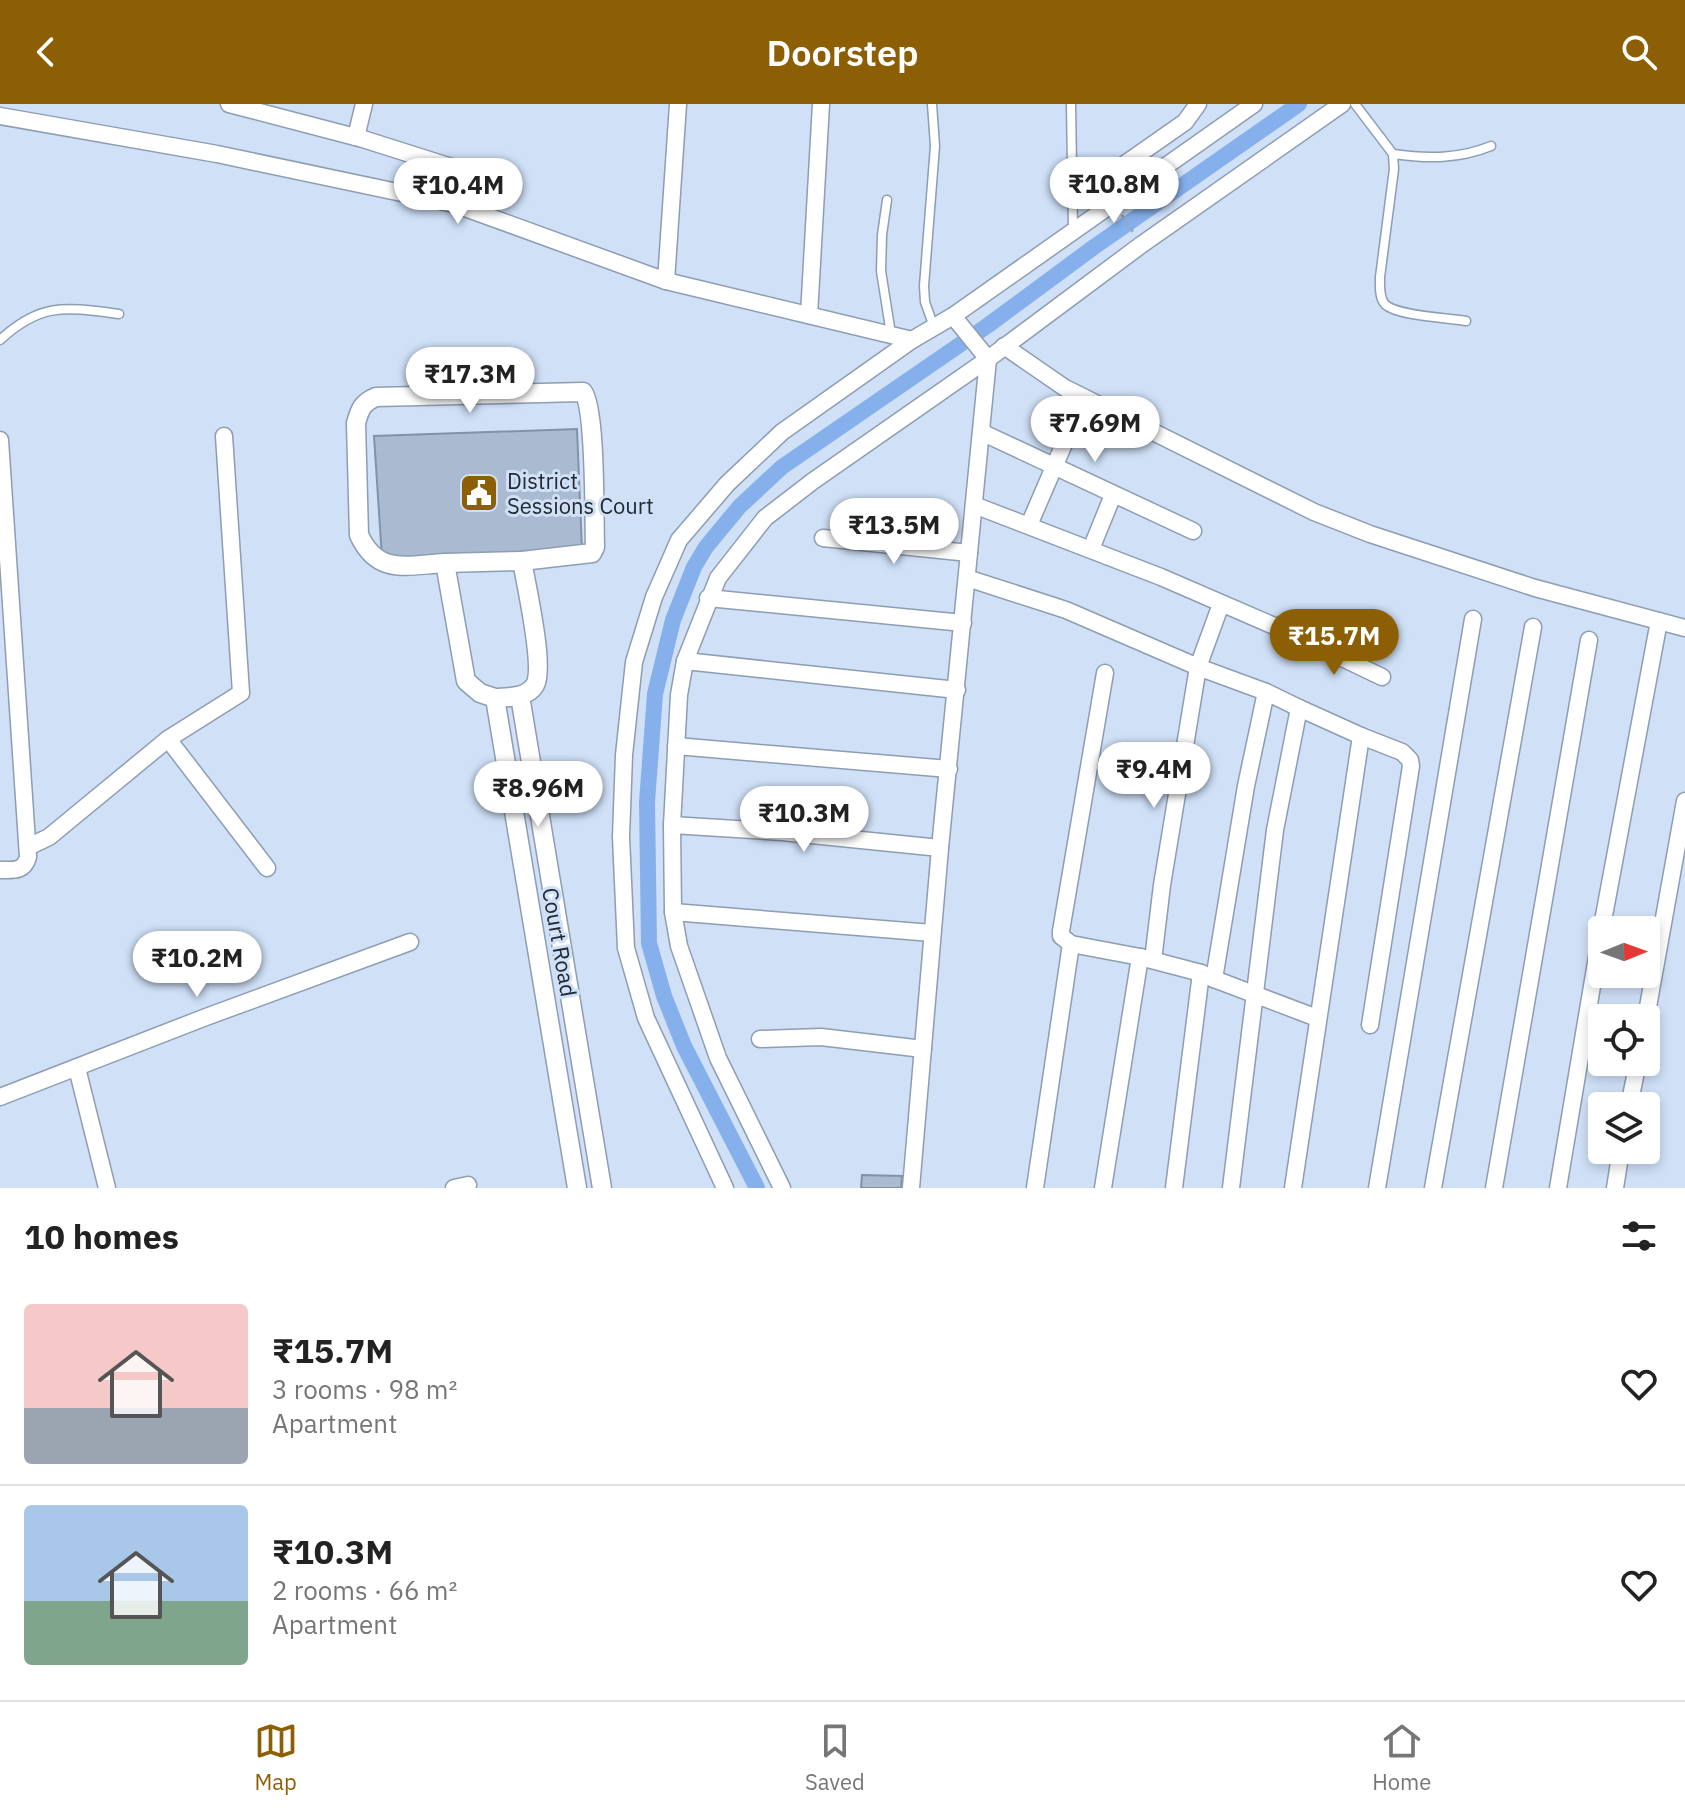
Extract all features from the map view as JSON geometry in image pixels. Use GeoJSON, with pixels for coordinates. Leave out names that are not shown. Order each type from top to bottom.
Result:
{"type":"FeatureCollection","features":[{"type":"Feature","properties":{"kind":"street"},"geometry":{"type":"LineString","coordinates":[[229,104],[269,108],[467,172]]}},
{"type":"Feature","properties":{"kind":"street"},"geometry":{"type":"LineString","coordinates":[[356,137],[364,104]]}},
{"type":"Feature","properties":{"kind":"street"},"geometry":{"type":"LineString","coordinates":[[666,281],[678,104]]}},
{"type":"Feature","properties":{"kind":"street"},"geometry":{"type":"LineString","coordinates":[[809,315],[821,104]]}},
{"type":"Feature","properties":{"kind":"street"},"geometry":{"type":"LineString","coordinates":[[1092,187],[1185,122],[1198,104]]}},
{"type":"Feature","properties":{"kind":"street"},"geometry":{"type":"LineString","coordinates":[[725,1188],[646,1018],[626,948],[621,837],[624,755],[634,662],[654,597],[679,540],[727,484],[782,432],[912,340],[934,327],[957,320],[1073,230],[1254,104]]}},
{"type":"Feature","properties":{"kind":"street"},"geometry":{"type":"LineString","coordinates":[[782,1188],[718,1058],[679,946],[673,912],[672,825],[679,695],[685,661],[718,578],[765,518],[984,354],[1004,346],[1342,104]]}},
{"type":"Feature","properties":{"kind":"street"},"geometry":{"type":"LineString","coordinates":[[0,116],[217,154],[454,204],[666,281],[912,340]]}},
{"type":"Feature","properties":{"kind":"street"},"geometry":{"type":"LineString","coordinates":[[911,1188],[932,933],[981,432],[984,354],[957,320]]}},
{"type":"Feature","properties":{"kind":"street"},"geometry":{"type":"LineString","coordinates":[[1004,346],[1065,388],[1314,512],[1370,534],[1535,588],[1685,628]]}},
{"type":"Feature","properties":{"kind":"street"},"geometry":{"type":"LineString","coordinates":[[583,392],[589,399],[591,425],[595,547],[592,553],[522,561],[445,563],[386,563],[371,556],[359,535],[356,423],[362,406],[376,397],[583,392]]}},
{"type":"Feature","properties":{"kind":"street"},"geometry":{"type":"LineString","coordinates":[[1029,525],[1070,430]]}},
{"type":"Feature","properties":{"kind":"street"},"geometry":{"type":"LineString","coordinates":[[981,432],[1193,531]]}},
{"type":"Feature","properties":{"kind":"street"},"geometry":{"type":"LineString","coordinates":[[28,847],[49,837],[168,739],[241,693],[224,436]]}},
{"type":"Feature","properties":{"kind":"street"},"geometry":{"type":"LineString","coordinates":[[0,440],[28,847],[26,864],[20,869],[0,870]]}},
{"type":"Feature","properties":{"kind":"street"},"geometry":{"type":"LineString","coordinates":[[1091,549],[1113,495]]}},
{"type":"Feature","properties":{"kind":"street"},"geometry":{"type":"LineString","coordinates":[[974,505],[1091,549],[1382,677]]}},
{"type":"Feature","properties":{"kind":"street"},"geometry":{"type":"LineString","coordinates":[[823,538],[969,553]]}},
{"type":"Feature","properties":{"kind":"street"},"geometry":{"type":"LineString","coordinates":[[445,563],[466,681],[480,693],[495,698],[520,696],[535,686],[539,675],[522,561]]}},
{"type":"Feature","properties":{"kind":"street"},"geometry":{"type":"LineString","coordinates":[[967,578],[1066,610],[1198,667],[1266,692],[1402,752],[1410,760],[1370,1025]]}},
{"type":"Feature","properties":{"kind":"street"},"geometry":{"type":"LineString","coordinates":[[708,598],[963,623]]}},
{"type":"Feature","properties":{"kind":"street"},"geometry":{"type":"LineString","coordinates":[[1103,1188],[1162,885],[1198,667],[1221,604]]}},
{"type":"Feature","properties":{"kind":"street"},"geometry":{"type":"LineString","coordinates":[[1377,1188],[1473,619]]}},
{"type":"Feature","properties":{"kind":"street"},"geometry":{"type":"LineString","coordinates":[[1558,1188],[1603,921],[1659,621]]}},
{"type":"Feature","properties":{"kind":"street"},"geometry":{"type":"LineString","coordinates":[[1433,1188],[1533,627]]}},
{"type":"Feature","properties":{"kind":"street"},"geometry":{"type":"LineString","coordinates":[[1494,1188],[1589,640]]}},
{"type":"Feature","properties":{"kind":"street"},"geometry":{"type":"LineString","coordinates":[[685,661],[957,690]]}},
{"type":"Feature","properties":{"kind":"street"},"geometry":{"type":"LineString","coordinates":[[1105,673],[1061,936],[1071,944],[1146,958],[1208,976],[1317,1018]]}},
{"type":"Feature","properties":{"kind":"street"},"geometry":{"type":"LineString","coordinates":[[1174,1188],[1208,976],[1266,692]]}},
{"type":"Feature","properties":{"kind":"street","name":"Court Road"},"geometry":{"type":"LineString","coordinates":[[520,696],[602,1188]]}},
{"type":"Feature","properties":{"kind":"street","name":"Court Road"},"geometry":{"type":"LineString","coordinates":[[495,698],[577,1188]]}},
{"type":"Feature","properties":{"kind":"street"},"geometry":{"type":"LineString","coordinates":[[1231,1188],[1275,830],[1299,708]]}},
{"type":"Feature","properties":{"kind":"street"},"geometry":{"type":"LineString","coordinates":[[1293,1188],[1361,736]]}},
{"type":"Feature","properties":{"kind":"street"},"geometry":{"type":"LineString","coordinates":[[168,739],[267,868]]}},
{"type":"Feature","properties":{"kind":"street"},"geometry":{"type":"LineString","coordinates":[[676,746],[949,769]]}},
{"type":"Feature","properties":{"kind":"street"},"geometry":{"type":"LineString","coordinates":[[1649,1004],[1685,801]]}},
{"type":"Feature","properties":{"kind":"street"},"geometry":{"type":"LineString","coordinates":[[672,825],[782,832],[940,848]]}},
{"type":"Feature","properties":{"kind":"street"},"geometry":{"type":"LineString","coordinates":[[673,912],[932,933]]}},
{"type":"Feature","properties":{"kind":"street"},"geometry":{"type":"LineString","coordinates":[[0,1097],[410,942]]}},
{"type":"Feature","properties":{"kind":"street"},"geometry":{"type":"LineString","coordinates":[[1035,1188],[1071,944]]}},
{"type":"Feature","properties":{"kind":"street"},"geometry":{"type":"LineString","coordinates":[[760,1039],[821,1037],[923,1049]]}},
{"type":"Feature","properties":{"kind":"street"},"geometry":{"type":"LineString","coordinates":[[77,1068],[107,1188]]}},
{"type":"Feature","properties":{"kind":"street"},"geometry":{"type":"LineString","coordinates":[[1615,1188],[1619,1164]]}},
{"type":"Feature","properties":{"kind":"lane"},"geometry":{"type":"LineString","coordinates":[[932,104],[935,146],[924,286],[925,302],[934,327]]}},
{"type":"Feature","properties":{"kind":"lane"},"geometry":{"type":"LineString","coordinates":[[1071,104],[1073,230]]}},
{"type":"Feature","properties":{"kind":"lane"},"geometry":{"type":"LineString","coordinates":[[1355,104],[1393,154],[1394,169],[1380,277],[1384,304],[1395,311],[1466,321]]}},
{"type":"Feature","properties":{"kind":"lane"},"geometry":{"type":"LineString","coordinates":[[1393,154],[1422,158],[1448,157],[1475,153],[1491,146]]}},
{"type":"Feature","properties":{"kind":"lane"},"geometry":{"type":"LineString","coordinates":[[887,200],[881,271],[891,335]]}},
{"type":"Feature","properties":{"kind":"lane"},"geometry":{"type":"LineString","coordinates":[[0,340],[21,320],[49,310],[85,309],[119,314]]}},
{"type":"Feature","properties":{"kind":"path"},"geometry":{"type":"LineString","coordinates":[[1120,212],[1133,233]]}},
{"type":"Feature","properties":{"kind":"building","name":"District Sessions Court"},"geometry":{"type":"Polygon","coordinates":[[[577,429],[582,550],[382,558],[374,436],[577,429]]]}},
{"type":"Feature","properties":{"kind":"building"},"geometry":{"type":"Polygon","coordinates":[[[862,1175],[902,1176],[901,1188],[861,1188],[862,1175]]]}},
{"type":"Feature","properties":{"kind":"waterway"},"geometry":{"type":"LineString","coordinates":[[757,1188],[684,1046],[664,996],[649,943],[647,802],[655,694],[673,620],[694,567],[706,547],[740,506],[782,467],[987,326],[1299,104]]}},
{"type":"Feature","properties":{"kind":"place","name":"District Sessions Court"},"geometry":{"type":"Point","coordinates":[479,493]}}]}
